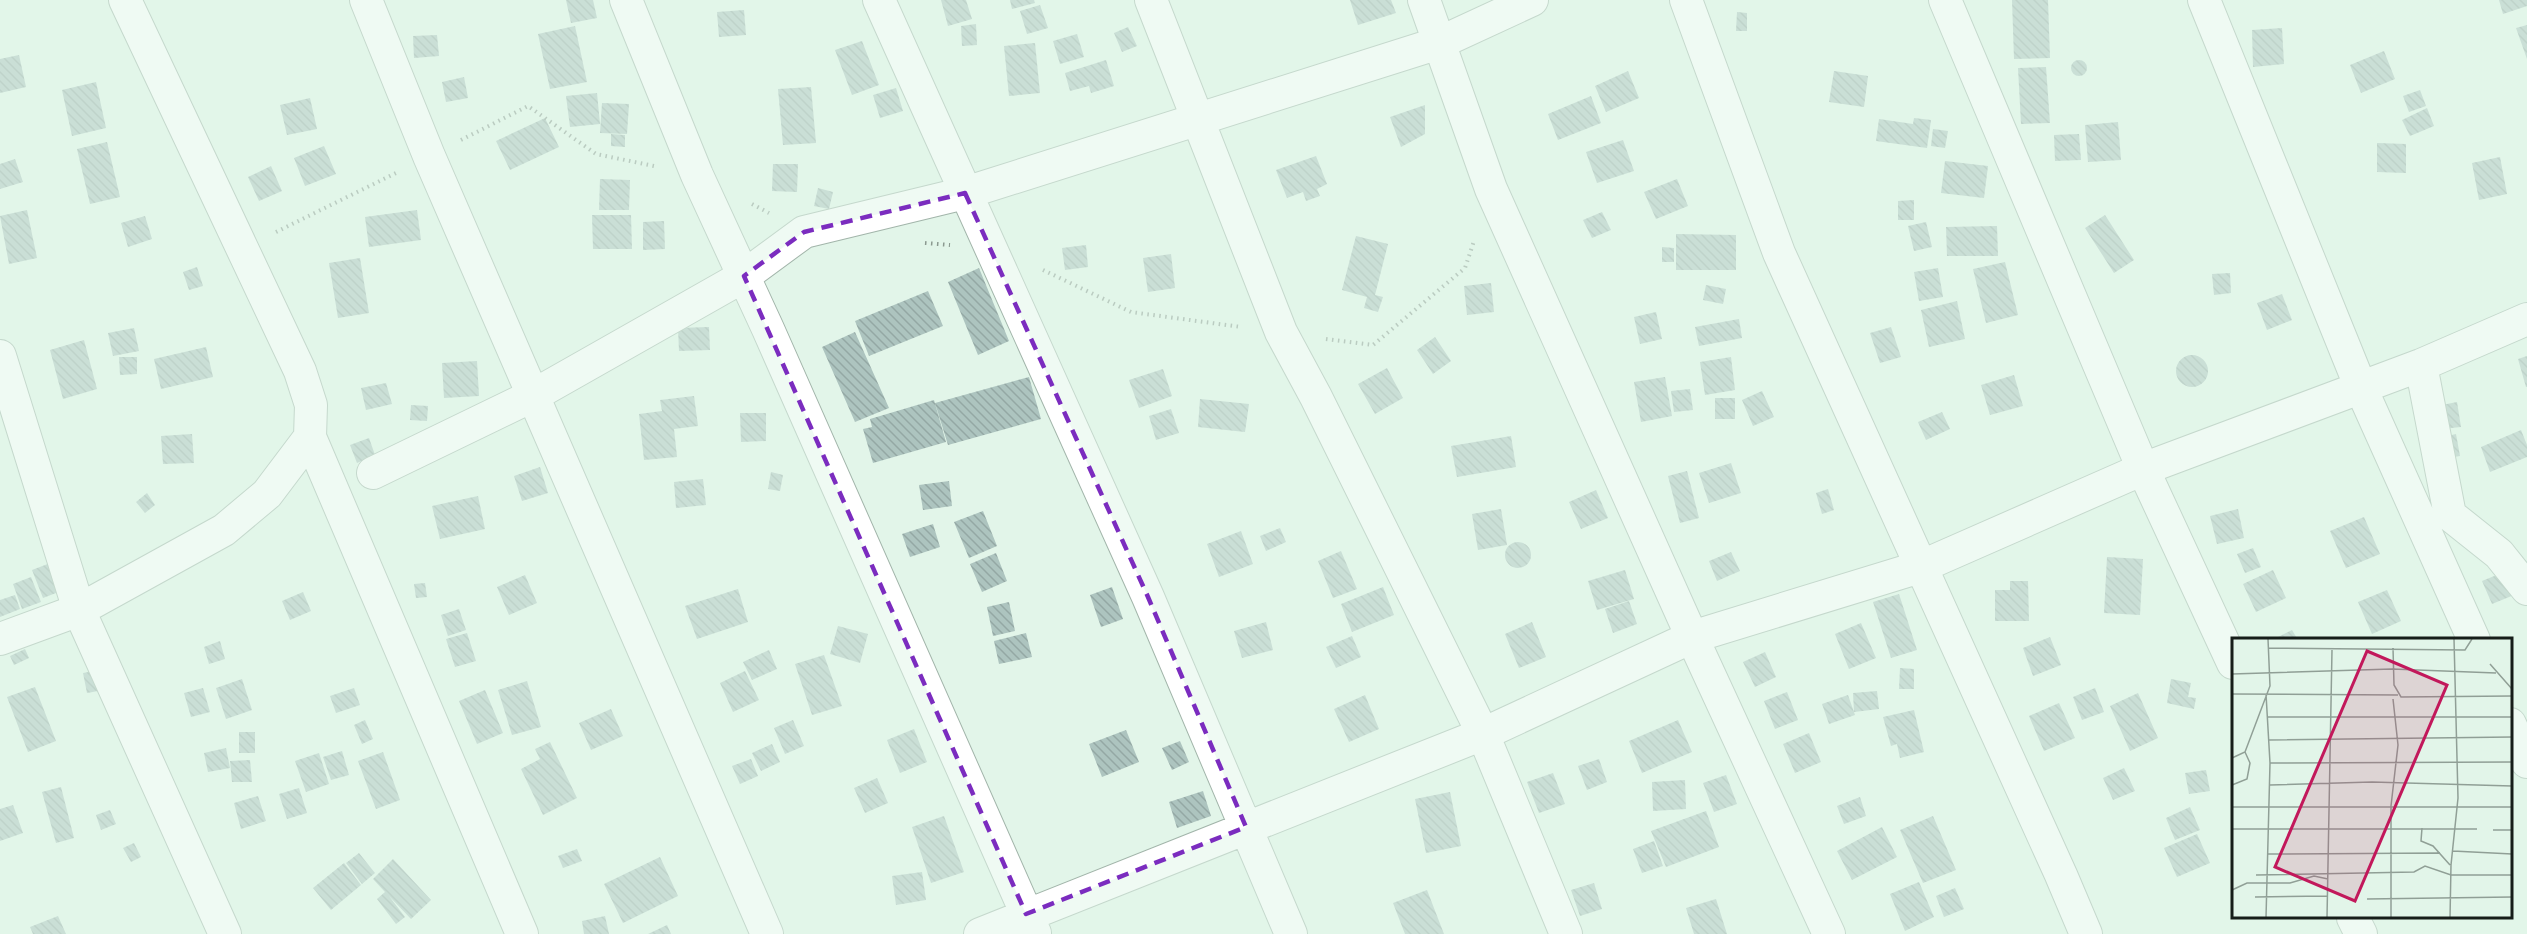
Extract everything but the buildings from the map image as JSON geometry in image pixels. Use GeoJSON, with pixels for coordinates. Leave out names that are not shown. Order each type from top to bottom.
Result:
{"type":"FeatureCollection","features":[{"type":"Feature","properties":{"kind":"street"},"geometry":{"type":"LineString","coordinates":[[125,0],[300,371],[311,405],[310,437],[522,934]]}},
{"type":"Feature","properties":{"kind":"street"},"geometry":{"type":"LineString","coordinates":[[366,0],[429,156],[767,934]]}},
{"type":"Feature","properties":{"kind":"street"},"geometry":{"type":"LineString","coordinates":[[626,0],[698,175],[1031,924]]}},
{"type":"Feature","properties":{"kind":"street"},"geometry":{"type":"LineString","coordinates":[[879,0],[1148,597],[1291,934]]}},
{"type":"Feature","properties":{"kind":"street"},"geometry":{"type":"LineString","coordinates":[[1151,0],[1281,332],[1316,397],[1483,734],[1566,934]]}},
{"type":"Feature","properties":{"kind":"street"},"geometry":{"type":"LineString","coordinates":[[1424,0],[1491,189],[1692,637],[1829,934]]}},
{"type":"Feature","properties":{"kind":"street"},"geometry":{"type":"LineString","coordinates":[[373,473],[534,396],[744,276],[804,232],[965,193],[1439,43],[1532,0]]}},
{"type":"Feature","properties":{"kind":"street"},"geometry":{"type":"LineString","coordinates":[[1686,0],[1779,253],[2086,934]]}},
{"type":"Feature","properties":{"kind":"street"},"geometry":{"type":"LineString","coordinates":[[1945,0],[2143,469],[2232,661]]}},
{"type":"Feature","properties":{"kind":"street"},"geometry":{"type":"LineString","coordinates":[[2204,0],[2361,388],[2473,638]]}},
{"type":"Feature","properties":{"kind":"street"},"geometry":{"type":"LineString","coordinates":[[980,934],[1031,924],[1246,827],[1483,734],[1692,637],[1920,567],[2143,469],[2421,365],[2527,319]]}},
{"type":"Feature","properties":{"kind":"street"},"geometry":{"type":"LineString","coordinates":[[0,356],[79,610],[225,934]]}},
{"type":"Feature","properties":{"kind":"street"},"geometry":{"type":"LineString","coordinates":[[2421,365],[2450,515],[2499,554],[2527,589]]}},
{"type":"Feature","properties":{"kind":"street"},"geometry":{"type":"LineString","coordinates":[[0,639],[79,610],[225,530],[267,494],[310,437]]}},
{"type":"Feature","properties":{"kind":"street"},"geometry":{"type":"LineString","coordinates":[[2512,726],[2527,762]]}},
{"type":"Feature","properties":{"kind":"street"},"geometry":{"type":"LineString","coordinates":[[2354,919],[2361,934]]}},
{"type":"Feature","properties":{"kind":"path"},"geometry":{"type":"LineString","coordinates":[[242,248],[528,106],[596,154],[698,175]]}},
{"type":"Feature","properties":{"kind":"path"},"geometry":{"type":"LineString","coordinates":[[746,201],[804,232]]}},
{"type":"Feature","properties":{"kind":"path"},"geometry":{"type":"LineString","coordinates":[[920,242],[990,248]]}},
{"type":"Feature","properties":{"kind":"highlighted area"},"geometry":{"type":"Polygon","coordinates":[[[965,193],[1148,597],[1246,827],[1026,914],[744,276],[804,232],[965,193]]]}}]}
